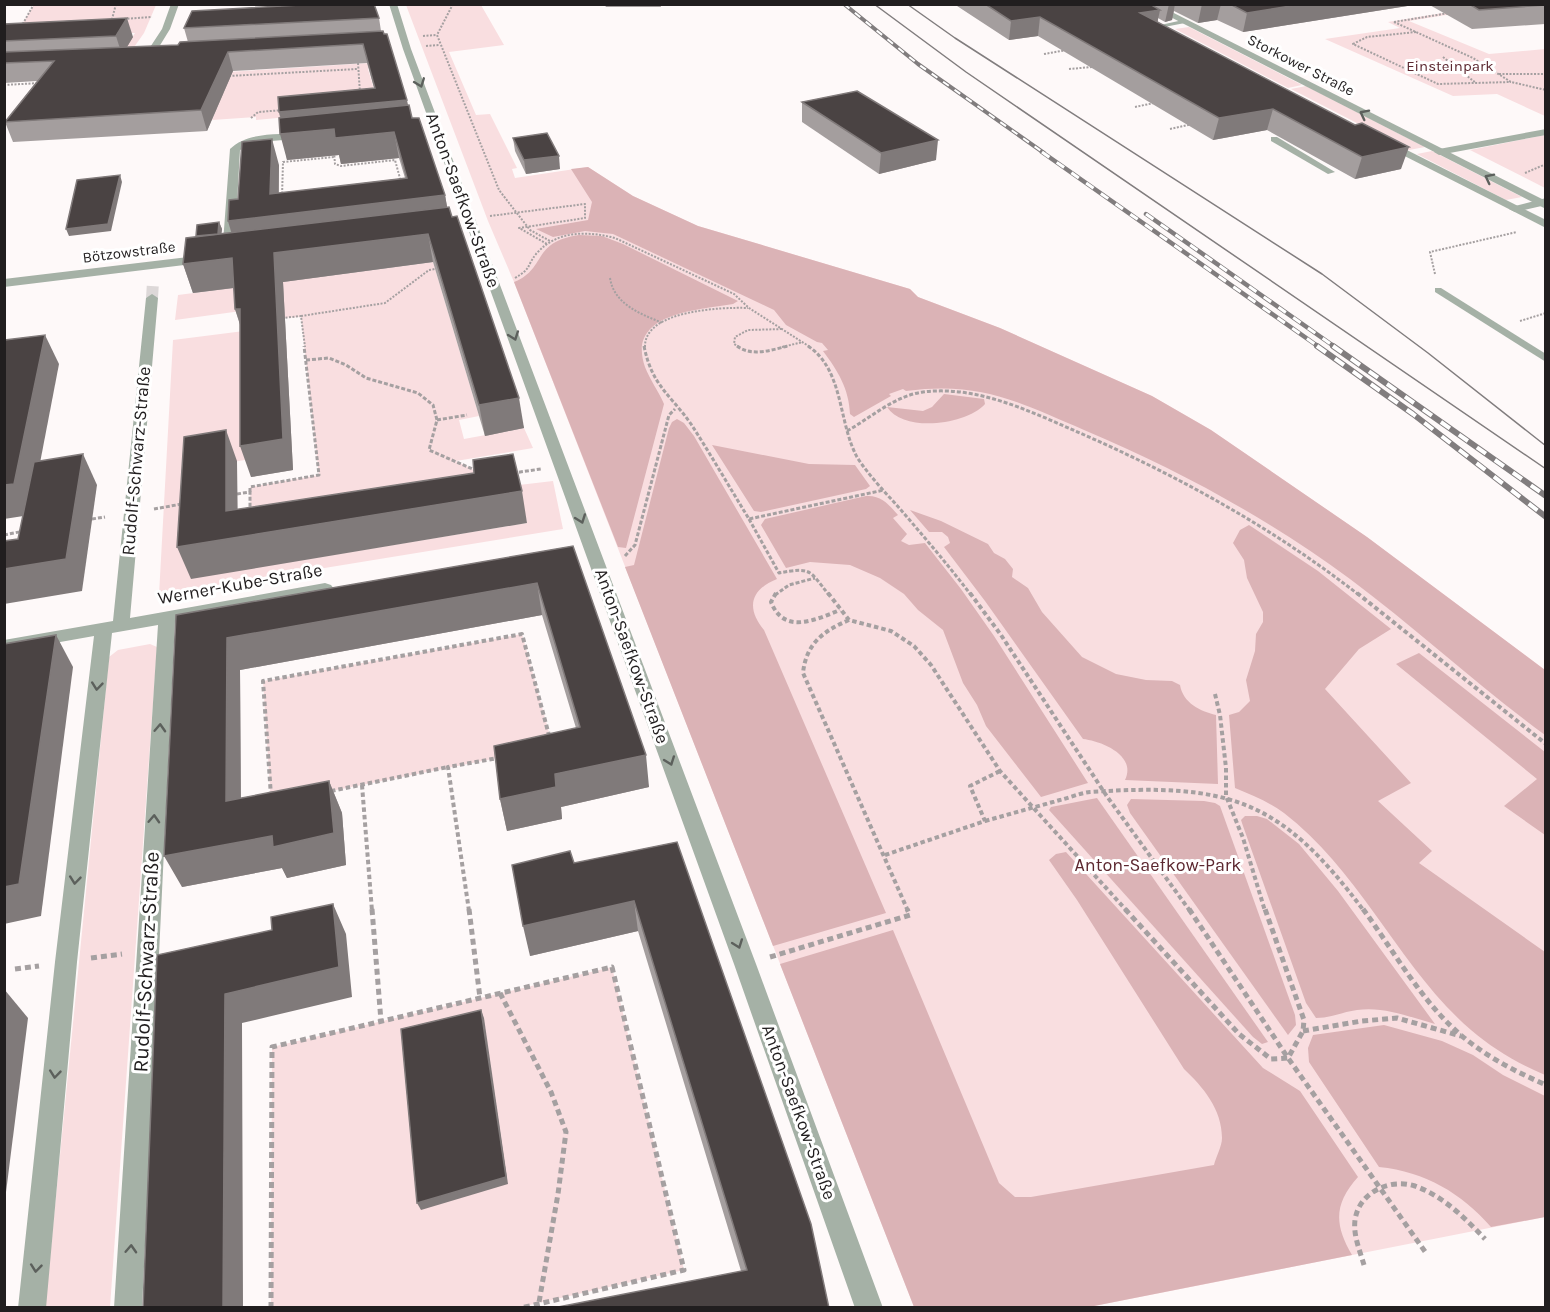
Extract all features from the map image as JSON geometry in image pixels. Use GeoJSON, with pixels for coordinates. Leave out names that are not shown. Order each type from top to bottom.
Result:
{"type":"FeatureCollection","features":[{"type":"Feature","properties":{"kind":"street"},"geometry":{"type":"LineString","coordinates":[[161,58],[144,58],[166,29],[175,4]]}},
{"type":"Feature","properties":{"kind":"street","name":"Anton-Saefkow-Straße"},"geometry":{"type":"LineString","coordinates":[[393,4],[405,44],[435,123],[467,227],[582,545],[869,1308]]}},
{"type":"Feature","properties":{"kind":"street","name":"Storkower Straße"},"geometry":{"type":"LineString","coordinates":[[1149,4],[1543,203]]}},
{"type":"Feature","properties":{"kind":"street"},"geometry":{"type":"LineString","coordinates":[[1148,20],[1179,36]]}},
{"type":"Feature","properties":{"kind":"street"},"geometry":{"type":"LineString","coordinates":[[392,45],[405,44]]}},
{"type":"Feature","properties":{"kind":"street"},"geometry":{"type":"LineString","coordinates":[[422,124],[435,123]]}},
{"type":"Feature","properties":{"kind":"street"},"geometry":{"type":"LineString","coordinates":[[1439,152],[1545,132]]}},
{"type":"Feature","properties":{"kind":"street","name":"Bötzowstraße"},"geometry":{"type":"LineString","coordinates":[[4,283],[155,270],[234,255],[235,149],[255,141],[315,135]]}},
{"type":"Feature","properties":{"kind":"street"},"geometry":{"type":"LineString","coordinates":[[1377,138],[1545,225]]}},
{"type":"Feature","properties":{"kind":"street","name":"Storkower Straße"},"geometry":{"type":"LineString","coordinates":[[1515,209],[1543,203]]}},
{"type":"Feature","properties":{"kind":"street","name":"Rudolf-Schwarz-Straße"},"geometry":{"type":"LineString","coordinates":[[32,1308],[66,962],[112,626],[152,298]]}},
{"type":"Feature","properties":{"kind":"street","name":"Werner-Kube-Straße"},"geometry":{"type":"LineString","coordinates":[[4,646],[339,587]]}},
{"type":"Feature","properties":{"kind":"street","name":"Rudolf-Schwarz-Straße"},"geometry":{"type":"LineString","coordinates":[[128,1308],[167,616]]}},
{"type":"Feature","properties":{"kind":"lane"},"geometry":{"type":"LineString","coordinates":[[1159,26],[1183,22]]}},
{"type":"Feature","properties":{"kind":"lane"},"geometry":{"type":"LineString","coordinates":[[1274,139],[1331,172]]}},
{"type":"Feature","properties":{"kind":"lane"},"geometry":{"type":"LineString","coordinates":[[1438,290],[1545,360]]}},
{"type":"Feature","properties":{"kind":"path"},"geometry":{"type":"LineString","coordinates":[[17,33],[34,4]]}},
{"type":"Feature","properties":{"kind":"path"},"geometry":{"type":"LineString","coordinates":[[109,27],[116,4]]}},
{"type":"Feature","properties":{"kind":"path"},"geometry":{"type":"LineString","coordinates":[[453,4],[437,35],[496,183],[527,226],[548,243]]}},
{"type":"Feature","properties":{"kind":"path"},"geometry":{"type":"LineString","coordinates":[[1449,13],[1394,22],[1473,58],[1511,82]]}},
{"type":"Feature","properties":{"kind":"path"},"geometry":{"type":"LineString","coordinates":[[123,19],[156,16]]}},
{"type":"Feature","properties":{"kind":"path"},"geometry":{"type":"LineString","coordinates":[[21,26],[33,26]]}},
{"type":"Feature","properties":{"kind":"path"},"geometry":{"type":"LineString","coordinates":[[1416,32],[1367,37],[1353,44],[1438,84],[1511,82],[1545,90]]}},
{"type":"Feature","properties":{"kind":"path"},"geometry":{"type":"LineString","coordinates":[[1044,54],[1073,49]]}},
{"type":"Feature","properties":{"kind":"path"},"geometry":{"type":"LineString","coordinates":[[1443,57],[1477,83]]}},
{"type":"Feature","properties":{"kind":"path"},"geometry":{"type":"LineString","coordinates":[[358,63],[361,104]]}},
{"type":"Feature","properties":{"kind":"path"},"geometry":{"type":"LineString","coordinates":[[1069,69],[1092,67]]}},
{"type":"Feature","properties":{"kind":"path"},"geometry":{"type":"LineString","coordinates":[[1461,70],[1486,67]]}},
{"type":"Feature","properties":{"kind":"path"},"geometry":{"type":"LineString","coordinates":[[223,76],[357,69]]}},
{"type":"Feature","properties":{"kind":"path"},"geometry":{"type":"LineString","coordinates":[[1498,74],[1545,74]]}},
{"type":"Feature","properties":{"kind":"path"},"geometry":{"type":"LineString","coordinates":[[4,85],[40,83]]}},
{"type":"Feature","properties":{"kind":"path"},"geometry":{"type":"LineString","coordinates":[[1135,107],[1157,102]]}},
{"type":"Feature","properties":{"kind":"path"},"geometry":{"type":"LineString","coordinates":[[251,118],[258,112],[292,109]]}},
{"type":"Feature","properties":{"kind":"path"},"geometry":{"type":"LineString","coordinates":[[1170,129],[1197,123]]}},
{"type":"Feature","properties":{"kind":"path"},"geometry":{"type":"LineString","coordinates":[[333,148],[335,164],[341,166],[395,160],[401,182]]}},
{"type":"Feature","properties":{"kind":"path"},"geometry":{"type":"LineString","coordinates":[[282,207],[283,162],[334,157]]}},
{"type":"Feature","properties":{"kind":"path"},"geometry":{"type":"LineString","coordinates":[[1516,177],[1545,164]]}},
{"type":"Feature","properties":{"kind":"path"},"geometry":{"type":"LineString","coordinates":[[486,216],[585,204],[585,218],[519,228],[548,243]]}},
{"type":"Feature","properties":{"kind":"path"},"geometry":{"type":"LineString","coordinates":[[1438,290],[1430,252],[1519,232]]}},
{"type":"Feature","properties":{"kind":"path"},"geometry":{"type":"LineString","coordinates":[[515,278],[529,270],[534,257],[548,243],[578,234],[607,235],[734,294],[749,308],[814,350],[834,380],[847,431],[857,456],[949,566],[1001,634],[1106,795],[1184,901],[1288,1058],[1426,1252]]}},
{"type":"Feature","properties":{"kind":"path"},"geometry":{"type":"LineString","coordinates":[[278,318],[385,303],[429,270],[435,269]]}},
{"type":"Feature","properties":{"kind":"path"},"geometry":{"type":"LineString","coordinates":[[610,278],[610,285],[624,303],[639,313],[663,323]]}},
{"type":"Feature","properties":{"kind":"path"},"geometry":{"type":"LineString","coordinates":[[749,308],[734,307],[692,313],[663,323],[650,331],[644,344],[645,354],[658,384],[675,409],[689,422],[749,519],[779,573],[801,569],[810,571],[849,620],[891,631],[914,646],[931,665],[1000,771],[1032,807],[1167,953],[1239,1035],[1271,1059],[1288,1058]]}},
{"type":"Feature","properties":{"kind":"path"},"geometry":{"type":"LineString","coordinates":[[251,521],[250,487],[319,475],[301,316]]}},
{"type":"Feature","properties":{"kind":"path"},"geometry":{"type":"LineString","coordinates":[[783,329],[744,331],[735,337],[734,344],[742,350],[755,352],[803,342]]}},
{"type":"Feature","properties":{"kind":"path"},"geometry":{"type":"LineString","coordinates":[[306,360],[329,358],[366,378],[418,393],[433,405],[438,420],[429,450],[477,471]]}},
{"type":"Feature","properties":{"kind":"path"},"geometry":{"type":"LineString","coordinates":[[847,431],[886,403],[904,396],[923,392],[966,393],[1004,401],[1139,459],[1202,490],[1310,558],[1545,744]]}},
{"type":"Feature","properties":{"kind":"path"},"geometry":{"type":"LineString","coordinates":[[625,556],[635,545],[669,415],[675,409]]}},
{"type":"Feature","properties":{"kind":"path"},"geometry":{"type":"LineString","coordinates":[[438,420],[467,415]]}},
{"type":"Feature","properties":{"kind":"path"},"geometry":{"type":"LineString","coordinates":[[508,474],[548,468]]}},
{"type":"Feature","properties":{"kind":"path"},"geometry":{"type":"LineString","coordinates":[[749,519],[884,490]]}},
{"type":"Feature","properties":{"kind":"path"},"geometry":{"type":"LineString","coordinates":[[237,494],[250,492]]}},
{"type":"Feature","properties":{"kind":"path"},"geometry":{"type":"LineString","coordinates":[[153,509],[184,503]]}},
{"type":"Feature","properties":{"kind":"path"},"geometry":{"type":"LineString","coordinates":[[92,519],[105,517]]}},
{"type":"Feature","properties":{"kind":"path"},"geometry":{"type":"LineString","coordinates":[[4,535],[34,530]]}},
{"type":"Feature","properties":{"kind":"path"},"geometry":{"type":"LineString","coordinates":[[815,578],[788,585],[775,593],[771,602],[776,614],[790,621],[804,623],[840,610]]}},
{"type":"Feature","properties":{"kind":"path"},"geometry":{"type":"LineString","coordinates":[[769,957],[910,915],[803,673],[803,663],[816,636],[849,620]]}},
{"type":"Feature","properties":{"kind":"path"},"geometry":{"type":"LineString","coordinates":[[271,803],[263,681],[522,634],[553,747]]}},
{"type":"Feature","properties":{"kind":"path"},"geometry":{"type":"LineString","coordinates":[[1215,694],[1220,715],[1226,768],[1226,796],[1243,838],[1267,916],[1304,1020],[1303,1031],[1288,1058]]}},
{"type":"Feature","properties":{"kind":"path"},"geometry":{"type":"LineString","coordinates":[[328,792],[506,756]]}},
{"type":"Feature","properties":{"kind":"path"},"geometry":{"type":"LineString","coordinates":[[448,767],[465,874],[480,998]]}},
{"type":"Feature","properties":{"kind":"path"},"geometry":{"type":"LineString","coordinates":[[985,821],[970,786],[1000,771]]}},
{"type":"Feature","properties":{"kind":"path"},"geometry":{"type":"LineString","coordinates":[[362,785],[381,1021]]}},
{"type":"Feature","properties":{"kind":"path"},"geometry":{"type":"LineString","coordinates":[[885,855],[985,821],[1089,792],[1106,795],[1126,791],[1156,790],[1226,796],[1255,807],[1290,829],[1310,847],[1378,930],[1435,1007],[1463,1036],[1494,1060],[1545,1085]]}},
{"type":"Feature","properties":{"kind":"path"},"geometry":{"type":"LineString","coordinates":[[272,1308],[272,1047],[612,967],[684,1270],[539,1306],[521,1308]]}},
{"type":"Feature","properties":{"kind":"path"},"geometry":{"type":"LineString","coordinates":[[500,993],[551,1092],[566,1132],[539,1306]]}},
{"type":"Feature","properties":{"kind":"path"},"geometry":{"type":"LineString","coordinates":[[1303,1031],[1362,1020],[1397,1018],[1463,1036]]}},
{"type":"Feature","properties":{"kind":"path"},"geometry":{"type":"LineString","coordinates":[[1364,1265],[1357,1240],[1355,1219],[1365,1196],[1381,1187],[1397,1184],[1413,1186],[1433,1195],[1452,1208],[1485,1239]]}},
{"type":"Feature","properties":{"kind":"green space"},"geometry":{"type":"Polygon","coordinates":[[[34,5],[156,5],[144,33],[132,50],[5,51],[128,44],[135,33],[107,34],[21,26],[34,5]]]}},
{"type":"Feature","properties":{"kind":"green space","name":"Anton-Saefkow-Park"},"geometry":{"type":"Polygon","coordinates":[[[406,5],[481,5],[504,45],[449,52],[476,115],[490,114],[517,168],[512,169],[515,178],[588,167],[633,196],[698,226],[910,289],[918,297],[1000,328],[1152,396],[1211,430],[1367,537],[1545,670],[1545,1217],[1089,1307],[914,1307],[514,282],[488,221],[406,5]]]}},
{"type":"Feature","properties":{"kind":"green space","name":"Einsteinpark"},"geometry":{"type":"Polygon","coordinates":[[[1467,9],[1471,11],[1409,21],[1489,54],[1545,49],[1545,116],[1497,94],[1453,96],[1325,39],[1400,28],[1388,22],[1467,9]]]}},
{"type":"Feature","properties":{"kind":"green space"},"geometry":{"type":"Polygon","coordinates":[[[1189,27],[1302,85],[1288,88],[1175,29],[1189,27]]]}},
{"type":"Feature","properties":{"kind":"green space"},"geometry":{"type":"Polygon","coordinates":[[[370,63],[368,69],[378,103],[351,111],[256,120],[256,117],[212,120],[227,82],[178,75],[370,63]]]}},
{"type":"Feature","properties":{"kind":"green space"},"geometry":{"type":"Polygon","coordinates":[[[1306,86],[1425,147],[1409,150],[1291,89],[1306,86]]]}},
{"type":"Feature","properties":{"kind":"green space"},"geometry":{"type":"Polygon","coordinates":[[[1545,135],[1545,188],[1470,150],[1545,135]]]}},
{"type":"Feature","properties":{"kind":"green space"},"geometry":{"type":"Polygon","coordinates":[[[1432,151],[1522,197],[1506,200],[1417,154],[1432,151]]]}},
{"type":"Feature","properties":{"kind":"green space"},"geometry":{"type":"Polygon","coordinates":[[[433,262],[479,416],[459,420],[464,439],[524,428],[533,448],[456,461],[488,477],[251,531],[250,487],[319,475],[301,317],[278,318],[277,306],[175,320],[178,295],[433,262]]]}},
{"type":"Feature","properties":{"kind":"green space"},"geometry":{"type":"Polygon","coordinates":[[[244,331],[251,459],[196,468],[191,578],[527,523],[519,485],[553,481],[563,529],[159,595],[173,340],[244,331]]]}},
{"type":"Feature","properties":{"kind":"green space"},"geometry":{"type":"Polygon","coordinates":[[[522,634],[553,747],[271,803],[263,681],[522,634]]]}},
{"type":"Feature","properties":{"kind":"green space"},"geometry":{"type":"Polygon","coordinates":[[[150,644],[157,647],[110,1307],[45,1308],[109,657],[118,650],[150,644]]]}},
{"type":"Feature","properties":{"kind":"green space"},"geometry":{"type":"Polygon","coordinates":[[[612,967],[684,1270],[521,1307],[271,1308],[272,1047],[612,967]]]}},
{"type":"Feature","properties":{"kind":"shaded area"},"geometry":{"type":"Polygon","coordinates":[[[588,167],[633,196],[698,226],[910,289],[918,297],[1000,328],[1152,396],[1211,430],[1367,537],[1545,670],[1545,735],[1350,579],[1287,536],[1188,479],[1119,445],[1039,411],[998,396],[978,392],[956,389],[906,391],[903,389],[889,394],[891,396],[854,417],[850,414],[842,381],[823,351],[828,350],[822,343],[786,325],[774,310],[613,234],[585,231],[553,237],[536,229],[588,220],[592,202],[571,169],[588,167]]]}},
{"type":"Feature","properties":{"kind":"shaded area"},"geometry":{"type":"Polygon","coordinates":[[[579,235],[602,236],[623,244],[738,301],[733,304],[684,312],[655,325],[646,335],[642,349],[645,367],[664,404],[626,548],[618,547],[514,282],[531,270],[553,243],[579,235]]]}},
{"type":"Feature","properties":{"kind":"shaded area"},"geometry":{"type":"Polygon","coordinates":[[[944,394],[984,399],[985,404],[964,417],[935,423],[907,420],[895,415],[887,407],[923,411],[932,407],[944,394]]]}},
{"type":"Feature","properties":{"kind":"shaded area"},"geometry":{"type":"Polygon","coordinates":[[[677,419],[684,423],[694,436],[777,579],[768,583],[756,594],[753,607],[755,614],[764,630],[886,913],[773,946],[625,567],[634,565],[669,428],[677,419]]]}},
{"type":"Feature","properties":{"kind":"shaded area"},"geometry":{"type":"Polygon","coordinates":[[[712,445],[809,464],[855,465],[870,486],[866,489],[761,512],[754,511],[712,445]]]}},
{"type":"Feature","properties":{"kind":"shaded area"},"geometry":{"type":"Polygon","coordinates":[[[866,496],[876,497],[888,504],[898,515],[893,518],[907,534],[901,541],[909,545],[925,543],[961,589],[994,636],[1088,783],[1041,797],[986,726],[977,705],[963,683],[943,630],[918,610],[904,594],[880,578],[850,565],[810,562],[786,568],[761,525],[765,519],[866,496]]]}},
{"type":"Feature","properties":{"kind":"shaded area"},"geometry":{"type":"Polygon","coordinates":[[[910,510],[941,521],[988,544],[994,553],[1005,559],[1013,569],[1012,577],[1028,588],[1042,612],[1082,657],[1116,674],[1146,680],[1172,681],[1180,685],[1185,697],[1193,705],[1216,715],[1218,784],[1125,780],[1126,763],[1122,757],[1107,746],[1083,739],[944,547],[950,543],[948,537],[942,532],[929,532],[910,510]]]}},
{"type":"Feature","properties":{"kind":"shaded area"},"geometry":{"type":"Polygon","coordinates":[[[1249,525],[1318,571],[1391,629],[1359,649],[1325,689],[1411,783],[1378,801],[1432,851],[1419,863],[1545,952],[1545,1075],[1506,1056],[1471,1030],[1423,979],[1336,863],[1311,837],[1278,809],[1235,788],[1229,715],[1239,712],[1250,701],[1246,680],[1255,651],[1256,634],[1263,622],[1263,612],[1247,578],[1244,560],[1233,543],[1240,530],[1249,525]]]}},
{"type":"Feature","properties":{"kind":"shaded area"},"geometry":{"type":"Polygon","coordinates":[[[1419,653],[1545,752],[1545,835],[1504,806],[1537,779],[1396,664],[1419,653]]]}},
{"type":"Feature","properties":{"kind":"shaded area"},"geometry":{"type":"Polygon","coordinates":[[[1097,798],[1268,1042],[1262,1044],[1253,1037],[1049,810],[1051,807],[1097,798]]]}},
{"type":"Feature","properties":{"kind":"shaded area"},"geometry":{"type":"Polygon","coordinates":[[[1131,799],[1204,801],[1220,806],[1295,1015],[1296,1025],[1288,1035],[1130,813],[1127,805],[1131,799]]]}},
{"type":"Feature","properties":{"kind":"shaded area"},"geometry":{"type":"Polygon","coordinates":[[[1245,816],[1267,819],[1299,844],[1338,891],[1435,1024],[1396,1013],[1367,1009],[1316,1018],[1306,1003],[1243,826],[1241,820],[1245,816]]]}},
{"type":"Feature","properties":{"kind":"shaded area"},"geometry":{"type":"Polygon","coordinates":[[[1066,852],[1263,1068],[1300,1091],[1358,1177],[1344,1196],[1339,1214],[1342,1234],[1352,1255],[1089,1307],[914,1307],[780,964],[893,930],[999,1183],[1015,1197],[1031,1197],[1214,1165],[1220,1148],[1221,1127],[1210,1099],[1184,1069],[1077,900],[1049,860],[1056,854],[1066,852]]]}},
{"type":"Feature","properties":{"kind":"shaded area"},"geometry":{"type":"Polygon","coordinates":[[[1384,1025],[1442,1041],[1473,1055],[1503,1075],[1545,1096],[1545,1217],[1491,1227],[1455,1194],[1441,1186],[1412,1174],[1379,1167],[1309,1062],[1308,1048],[1313,1035],[1384,1025]]]}},
{"type":"Feature","properties":{"kind":"building"},"geometry":{"type":"Polygon","coordinates":[[[319,4],[374,4],[379,18],[184,28],[192,11],[319,4]]]}},
{"type":"Feature","properties":{"kind":"building"},"geometry":{"type":"Polygon","coordinates":[[[985,4],[1150,4],[1160,10],[1140,13],[1355,125],[1362,123],[1409,147],[1362,157],[1273,109],[1219,118],[1040,17],[1011,21],[985,4]]]}},
{"type":"Feature","properties":{"kind":"building"},"geometry":{"type":"Polygon","coordinates":[[[1230,4],[1303,4],[1247,13],[1230,4]]]}},
{"type":"Feature","properties":{"kind":"building"},"geometry":{"type":"Polygon","coordinates":[[[1469,4],[1545,4],[1545,5],[1479,10],[1469,4]]]}},
{"type":"Feature","properties":{"kind":"building"},"geometry":{"type":"Polygon","coordinates":[[[127,18],[116,36],[4,41],[4,24],[127,18]]]}},
{"type":"Feature","properties":{"kind":"building"},"geometry":{"type":"Polygon","coordinates":[[[383,31],[387,34],[407,100],[279,112],[278,97],[375,88],[363,44],[228,52],[201,110],[5,122],[54,61],[4,63],[4,52],[178,45],[180,42],[383,31]]]}},
{"type":"Feature","properties":{"kind":"building"},"geometry":{"type":"Polygon","coordinates":[[[857,91],[938,140],[881,153],[802,102],[857,91]]]}},
{"type":"Feature","properties":{"kind":"building"},"geometry":{"type":"Polygon","coordinates":[[[409,105],[412,118],[419,118],[445,195],[228,221],[229,200],[238,199],[242,142],[272,139],[270,194],[407,178],[394,132],[335,138],[334,129],[280,134],[279,118],[409,105]]]}},
{"type":"Feature","properties":{"kind":"building"},"geometry":{"type":"Polygon","coordinates":[[[547,133],[559,156],[524,160],[513,138],[547,133]]]}},
{"type":"Feature","properties":{"kind":"building"},"geometry":{"type":"Polygon","coordinates":[[[120,175],[108,224],[66,229],[77,180],[120,175]]]}},
{"type":"Feature","properties":{"kind":"building"},"geometry":{"type":"Polygon","coordinates":[[[449,207],[452,217],[457,216],[519,398],[479,405],[428,234],[274,253],[283,439],[240,446],[240,309],[235,309],[232,258],[183,264],[186,238],[449,207]]]}},
{"type":"Feature","properties":{"kind":"building"},"geometry":{"type":"Polygon","coordinates":[[[219,222],[218,234],[196,236],[197,225],[219,222]]]}},
{"type":"Feature","properties":{"kind":"building"},"geometry":{"type":"Polygon","coordinates":[[[45,335],[14,484],[4,485],[5,340],[45,335]]]}},
{"type":"Feature","properties":{"kind":"building"},"geometry":{"type":"Polygon","coordinates":[[[226,430],[226,511],[474,473],[473,460],[513,454],[522,491],[177,547],[184,437],[226,430]]]}},
{"type":"Feature","properties":{"kind":"building"},"geometry":{"type":"Polygon","coordinates":[[[83,454],[66,559],[4,569],[4,541],[18,539],[34,462],[83,454]]]}},
{"type":"Feature","properties":{"kind":"building"},"geometry":{"type":"Polygon","coordinates":[[[573,546],[646,755],[555,774],[556,787],[500,799],[494,746],[580,727],[537,583],[227,638],[226,801],[329,781],[334,833],[273,847],[272,836],[164,856],[176,615],[573,546]]]}},
{"type":"Feature","properties":{"kind":"building"},"geometry":{"type":"Polygon","coordinates":[[[56,635],[19,884],[4,887],[4,644],[56,635]]]}},
{"type":"Feature","properties":{"kind":"building"},"geometry":{"type":"Polygon","coordinates":[[[677,842],[811,1224],[829,1308],[553,1308],[747,1270],[634,901],[523,926],[512,865],[570,851],[574,863],[677,842]]]}},
{"type":"Feature","properties":{"kind":"building"},"geometry":{"type":"Polygon","coordinates":[[[333,904],[339,967],[225,994],[223,1308],[143,1308],[157,955],[272,930],[271,917],[333,904]]]}},
{"type":"Feature","properties":{"kind":"building"},"geometry":{"type":"Polygon","coordinates":[[[481,1010],[506,1177],[417,1203],[401,1029],[481,1010]]]}},
{"type":"Feature","properties":{"kind":"tunnel"},"geometry":{"type":"LineString","coordinates":[[152,298],[153,282]]}},
{"type":"Feature","properties":{"kind":"tram line"},"geometry":{"type":"LineString","coordinates":[[874,4],[966,72],[1546,469]]}},
{"type":"Feature","properties":{"kind":"tram line"},"geometry":{"type":"LineString","coordinates":[[907,4],[955,38],[1322,274],[1428,353],[1546,446]]}},
{"type":"Feature","properties":{"kind":"railway"},"geometry":{"type":"LineString","coordinates":[[844,4],[918,64],[1044,153]]}},
{"type":"Feature","properties":{"kind":"railway"},"geometry":{"type":"LineString","coordinates":[[1042,152],[1319,347]]}},
{"type":"Feature","properties":{"kind":"railway"},"geometry":{"type":"LineString","coordinates":[[1146,214],[1335,347]]}},
{"type":"Feature","properties":{"kind":"railway"},"geometry":{"type":"LineString","coordinates":[[1317,346],[1413,414],[1546,517]]}},
{"type":"Feature","properties":{"kind":"railway"},"geometry":{"type":"LineString","coordinates":[[1333,346],[1546,496]]}}]}
